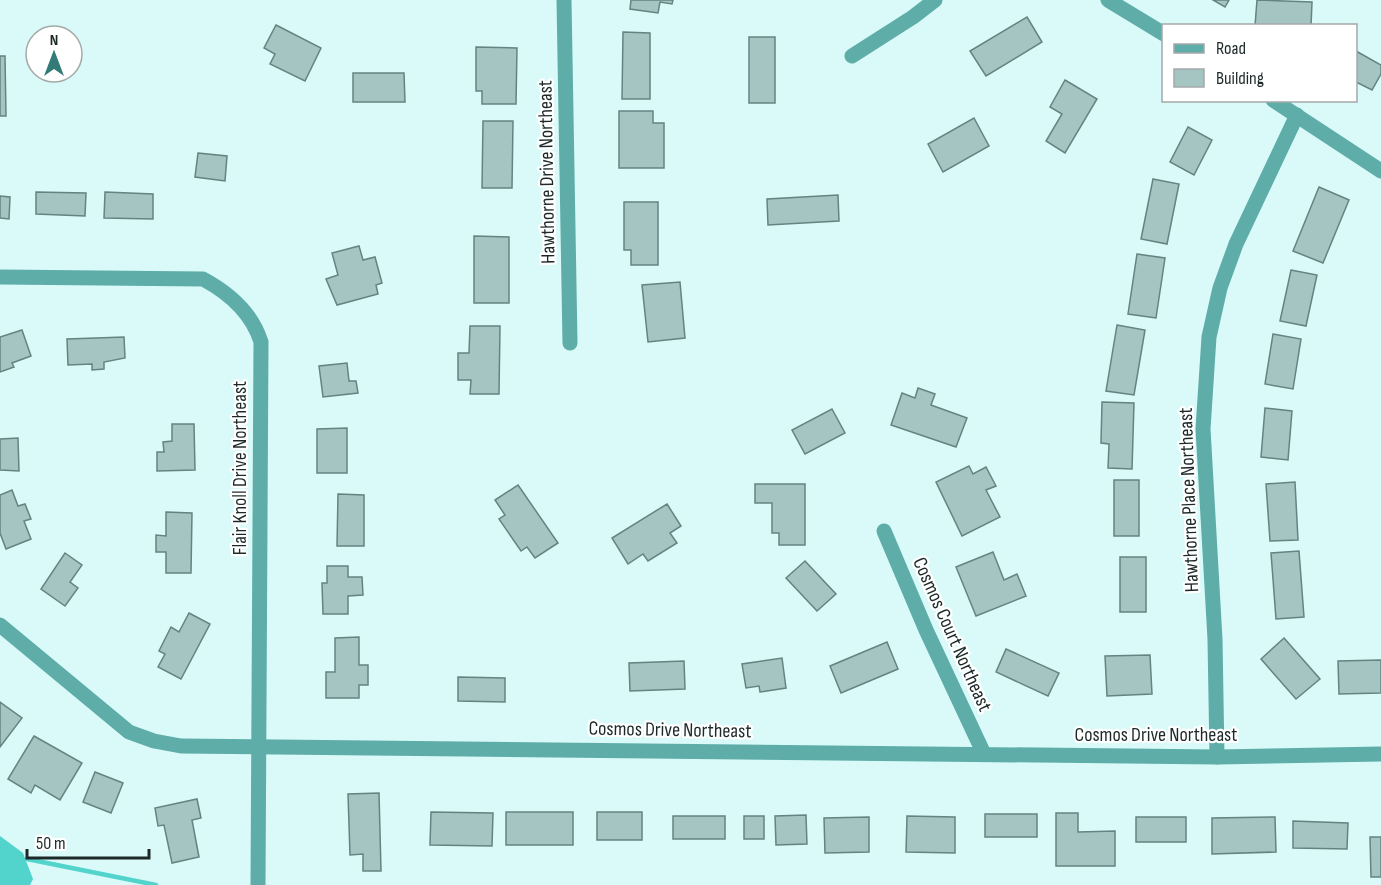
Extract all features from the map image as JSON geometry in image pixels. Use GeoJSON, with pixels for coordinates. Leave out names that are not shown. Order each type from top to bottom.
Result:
{"type":"FeatureCollection","features":[{"type":"Feature","properties":{"kind":"street","name":"Hawthorne Drive Northeast"},"geometry":{"type":"LineString","coordinates":[[564,0],[570,344]]}},
{"type":"Feature","properties":{"kind":"street"},"geometry":{"type":"LineString","coordinates":[[852,56],[935,0]]}},
{"type":"Feature","properties":{"kind":"street"},"geometry":{"type":"LineString","coordinates":[[1108,0],[1162,33]]}},
{"type":"Feature","properties":{"kind":"street"},"geometry":{"type":"LineString","coordinates":[[1276,102],[1381,171]]}},
{"type":"Feature","properties":{"kind":"street","name":"Hawthorne Place Northeast"},"geometry":{"type":"LineString","coordinates":[[1217,756],[1215,639],[1203,429],[1209,337],[1220,288],[1236,244],[1297,115]]}},
{"type":"Feature","properties":{"kind":"street","name":"Flair Knoll Drive Northeast"},"geometry":{"type":"LineString","coordinates":[[0,277],[202,279],[219,288],[247,313],[257,327],[261,342],[258,885]]}},
{"type":"Feature","properties":{"kind":"street","name":"Cosmos Court Northeast"},"geometry":{"type":"LineString","coordinates":[[884,531],[926,630],[984,754]]}},
{"type":"Feature","properties":{"kind":"street","name":"Cosmos Drive Northeast"},"geometry":{"type":"LineString","coordinates":[[0,625],[129,732],[154,741],[181,746],[1217,756],[1381,754]]}},
{"type":"Feature","properties":{"kind":"water"},"geometry":{"type":"Polygon","coordinates":[[[0,836],[23,853],[33,879],[30,885],[0,885],[0,836]]]}},
{"type":"Feature","properties":{"kind":"building"},"geometry":{"type":"Polygon","coordinates":[[[631,0],[673,0],[672,4],[660,2],[658,13],[630,9],[631,0]]]}},
{"type":"Feature","properties":{"kind":"building"},"geometry":{"type":"Polygon","coordinates":[[[1213,0],[1229,0],[1225,7],[1213,0]]]}},
{"type":"Feature","properties":{"kind":"building"},"geometry":{"type":"Polygon","coordinates":[[[1257,0],[1312,2],[1311,24],[1255,24],[1257,0]]]}},
{"type":"Feature","properties":{"kind":"building"},"geometry":{"type":"Polygon","coordinates":[[[1027,17],[1042,42],[986,76],[970,51],[1027,17]]]}},
{"type":"Feature","properties":{"kind":"building"},"geometry":{"type":"Polygon","coordinates":[[[276,25],[321,48],[305,81],[270,64],[275,54],[264,48],[276,25]]]}},
{"type":"Feature","properties":{"kind":"building"},"geometry":{"type":"Polygon","coordinates":[[[623,32],[650,33],[650,99],[622,99],[623,32]]]}},
{"type":"Feature","properties":{"kind":"building"},"geometry":{"type":"Polygon","coordinates":[[[749,37],[775,37],[775,103],[749,103],[749,37]]]}},
{"type":"Feature","properties":{"kind":"building"},"geometry":{"type":"Polygon","coordinates":[[[476,47],[517,48],[516,104],[482,104],[482,91],[476,91],[476,47]]]}},
{"type":"Feature","properties":{"kind":"building"},"geometry":{"type":"Polygon","coordinates":[[[1357,52],[1381,65],[1381,74],[1372,90],[1357,82],[1357,52]]]}},
{"type":"Feature","properties":{"kind":"building"},"geometry":{"type":"Polygon","coordinates":[[[0,56],[5,56],[6,116],[0,116],[0,56]]]}},
{"type":"Feature","properties":{"kind":"building"},"geometry":{"type":"Polygon","coordinates":[[[353,73],[404,73],[405,102],[353,102],[353,73]]]}},
{"type":"Feature","properties":{"kind":"building"},"geometry":{"type":"Polygon","coordinates":[[[1065,80],[1097,99],[1065,153],[1046,141],[1062,114],[1050,107],[1065,80]]]}},
{"type":"Feature","properties":{"kind":"building"},"geometry":{"type":"Polygon","coordinates":[[[619,111],[653,111],[653,123],[664,123],[664,168],[619,168],[619,111]]]}},
{"type":"Feature","properties":{"kind":"building"},"geometry":{"type":"Polygon","coordinates":[[[974,118],[989,146],[943,172],[928,144],[974,118]]]}},
{"type":"Feature","properties":{"kind":"building"},"geometry":{"type":"Polygon","coordinates":[[[483,121],[513,121],[512,188],[482,188],[483,121]]]}},
{"type":"Feature","properties":{"kind":"building"},"geometry":{"type":"Polygon","coordinates":[[[1188,127],[1212,140],[1194,175],[1170,162],[1188,127]]]}},
{"type":"Feature","properties":{"kind":"building"},"geometry":{"type":"Polygon","coordinates":[[[198,153],[227,156],[225,181],[195,177],[198,153]]]}},
{"type":"Feature","properties":{"kind":"building"},"geometry":{"type":"Polygon","coordinates":[[[1153,179],[1179,184],[1167,244],[1141,239],[1153,179]]]}},
{"type":"Feature","properties":{"kind":"building"},"geometry":{"type":"Polygon","coordinates":[[[1319,187],[1349,200],[1323,263],[1293,251],[1319,187]]]}},
{"type":"Feature","properties":{"kind":"building"},"geometry":{"type":"Polygon","coordinates":[[[36,192],[86,193],[85,216],[36,214],[36,192]]]}},
{"type":"Feature","properties":{"kind":"building"},"geometry":{"type":"Polygon","coordinates":[[[105,192],[153,194],[153,219],[104,218],[105,192]]]}},
{"type":"Feature","properties":{"kind":"building"},"geometry":{"type":"Polygon","coordinates":[[[838,195],[839,221],[768,225],[767,199],[838,195]]]}},
{"type":"Feature","properties":{"kind":"building"},"geometry":{"type":"Polygon","coordinates":[[[0,196],[10,197],[9,219],[0,218],[0,196]]]}},
{"type":"Feature","properties":{"kind":"building"},"geometry":{"type":"Polygon","coordinates":[[[624,202],[658,202],[658,265],[631,265],[631,250],[624,250],[624,202]]]}},
{"type":"Feature","properties":{"kind":"building"},"geometry":{"type":"Polygon","coordinates":[[[474,236],[509,237],[509,303],[474,303],[474,236]]]}},
{"type":"Feature","properties":{"kind":"building"},"geometry":{"type":"Polygon","coordinates":[[[359,246],[363,260],[375,257],[382,283],[376,285],[378,294],[337,305],[326,279],[338,275],[332,253],[359,246]]]}},
{"type":"Feature","properties":{"kind":"building"},"geometry":{"type":"Polygon","coordinates":[[[1137,254],[1165,258],[1156,318],[1128,314],[1137,254]]]}},
{"type":"Feature","properties":{"kind":"building"},"geometry":{"type":"Polygon","coordinates":[[[1291,270],[1317,275],[1306,326],[1280,321],[1291,270]]]}},
{"type":"Feature","properties":{"kind":"building"},"geometry":{"type":"Polygon","coordinates":[[[680,282],[685,338],[648,342],[642,285],[680,282]]]}},
{"type":"Feature","properties":{"kind":"building"},"geometry":{"type":"Polygon","coordinates":[[[1117,325],[1145,330],[1134,395],[1106,391],[1117,325]]]}},
{"type":"Feature","properties":{"kind":"building"},"geometry":{"type":"Polygon","coordinates":[[[470,326],[500,326],[499,394],[470,394],[471,380],[458,380],[458,353],[469,353],[470,326]]]}},
{"type":"Feature","properties":{"kind":"building"},"geometry":{"type":"Polygon","coordinates":[[[22,330],[31,356],[12,363],[14,367],[0,372],[0,337],[22,330]]]}},
{"type":"Feature","properties":{"kind":"building"},"geometry":{"type":"Polygon","coordinates":[[[1273,334],[1301,339],[1293,389],[1265,384],[1273,334]]]}},
{"type":"Feature","properties":{"kind":"building"},"geometry":{"type":"Polygon","coordinates":[[[124,337],[125,358],[104,362],[104,369],[92,370],[92,364],[68,365],[67,339],[124,337]]]}},
{"type":"Feature","properties":{"kind":"building"},"geometry":{"type":"Polygon","coordinates":[[[347,363],[349,381],[356,381],[358,393],[323,397],[319,366],[347,363]]]}},
{"type":"Feature","properties":{"kind":"building"},"geometry":{"type":"Polygon","coordinates":[[[918,388],[935,394],[931,405],[967,418],[956,447],[891,425],[902,393],[915,398],[918,388]]]}},
{"type":"Feature","properties":{"kind":"building"},"geometry":{"type":"Polygon","coordinates":[[[1102,402],[1134,403],[1132,469],[1108,468],[1109,444],[1101,443],[1102,402]]]}},
{"type":"Feature","properties":{"kind":"building"},"geometry":{"type":"Polygon","coordinates":[[[1265,408],[1292,411],[1288,460],[1261,457],[1265,408]]]}},
{"type":"Feature","properties":{"kind":"building"},"geometry":{"type":"Polygon","coordinates":[[[832,409],[845,433],[805,454],[792,430],[832,409]]]}},
{"type":"Feature","properties":{"kind":"building"},"geometry":{"type":"Polygon","coordinates":[[[172,424],[194,424],[195,470],[157,471],[157,452],[164,452],[163,442],[172,441],[172,424]]]}},
{"type":"Feature","properties":{"kind":"building"},"geometry":{"type":"Polygon","coordinates":[[[347,428],[347,473],[317,473],[317,429],[347,428]]]}},
{"type":"Feature","properties":{"kind":"building"},"geometry":{"type":"Polygon","coordinates":[[[18,438],[19,471],[0,470],[0,439],[18,438]]]}},
{"type":"Feature","properties":{"kind":"building"},"geometry":{"type":"Polygon","coordinates":[[[969,466],[973,474],[986,467],[996,486],[986,490],[1000,517],[962,536],[936,482],[969,466]]]}},
{"type":"Feature","properties":{"kind":"building"},"geometry":{"type":"Polygon","coordinates":[[[1114,480],[1139,480],[1139,536],[1114,536],[1114,480]]]}},
{"type":"Feature","properties":{"kind":"building"},"geometry":{"type":"Polygon","coordinates":[[[1295,482],[1298,540],[1270,541],[1266,484],[1295,482]]]}},
{"type":"Feature","properties":{"kind":"building"},"geometry":{"type":"Polygon","coordinates":[[[755,484],[805,484],[805,545],[779,545],[779,533],[772,533],[772,503],[755,503],[755,484]]]}},
{"type":"Feature","properties":{"kind":"building"},"geometry":{"type":"Polygon","coordinates":[[[518,485],[558,543],[535,558],[527,547],[521,551],[499,519],[505,515],[495,500],[518,485]]]}},
{"type":"Feature","properties":{"kind":"building"},"geometry":{"type":"Polygon","coordinates":[[[12,490],[18,506],[25,504],[31,519],[24,521],[31,539],[6,549],[0,533],[0,495],[12,490]]]}},
{"type":"Feature","properties":{"kind":"building"},"geometry":{"type":"Polygon","coordinates":[[[338,494],[364,495],[364,546],[337,546],[338,494]]]}},
{"type":"Feature","properties":{"kind":"building"},"geometry":{"type":"Polygon","coordinates":[[[667,504],[681,526],[670,533],[677,543],[648,561],[643,554],[628,564],[612,538],[667,504]]]}},
{"type":"Feature","properties":{"kind":"building"},"geometry":{"type":"Polygon","coordinates":[[[166,512],[192,513],[191,573],[166,573],[166,552],[156,552],[156,535],[166,536],[166,512]]]}},
{"type":"Feature","properties":{"kind":"building"},"geometry":{"type":"Polygon","coordinates":[[[1299,551],[1304,617],[1276,619],[1271,553],[1299,551]]]}},
{"type":"Feature","properties":{"kind":"building"},"geometry":{"type":"Polygon","coordinates":[[[993,552],[1004,580],[1017,574],[1026,596],[976,616],[956,567],[993,552]]]}},
{"type":"Feature","properties":{"kind":"building"},"geometry":{"type":"Polygon","coordinates":[[[65,553],[82,565],[70,582],[78,588],[65,606],[41,589],[65,553]]]}},
{"type":"Feature","properties":{"kind":"building"},"geometry":{"type":"Polygon","coordinates":[[[1120,557],[1146,557],[1146,612],[1120,612],[1120,557]]]}},
{"type":"Feature","properties":{"kind":"building"},"geometry":{"type":"Polygon","coordinates":[[[805,561],[836,594],[817,611],[786,578],[805,561]]]}},
{"type":"Feature","properties":{"kind":"building"},"geometry":{"type":"Polygon","coordinates":[[[327,566],[348,566],[348,577],[362,577],[363,595],[348,596],[348,614],[323,614],[322,583],[327,583],[327,566]]]}},
{"type":"Feature","properties":{"kind":"building"},"geometry":{"type":"Polygon","coordinates":[[[189,613],[210,624],[181,679],[158,667],[165,654],[159,651],[171,627],[179,632],[189,613]]]}},
{"type":"Feature","properties":{"kind":"building"},"geometry":{"type":"Polygon","coordinates":[[[359,637],[359,665],[368,665],[368,685],[359,685],[359,698],[326,698],[326,672],[335,672],[335,638],[359,637]]]}},
{"type":"Feature","properties":{"kind":"building"},"geometry":{"type":"Polygon","coordinates":[[[1284,638],[1320,679],[1296,699],[1261,659],[1284,638]]]}},
{"type":"Feature","properties":{"kind":"building"},"geometry":{"type":"Polygon","coordinates":[[[887,642],[898,669],[841,693],[830,666],[887,642]]]}},
{"type":"Feature","properties":{"kind":"building"},"geometry":{"type":"Polygon","coordinates":[[[1006,649],[1059,673],[1048,696],[996,672],[1006,649]]]}},
{"type":"Feature","properties":{"kind":"building"},"geometry":{"type":"Polygon","coordinates":[[[1150,655],[1152,694],[1107,696],[1105,656],[1150,655]]]}},
{"type":"Feature","properties":{"kind":"building"},"geometry":{"type":"Polygon","coordinates":[[[782,658],[786,688],[760,692],[759,686],[746,688],[742,664],[782,658]]]}},
{"type":"Feature","properties":{"kind":"building"},"geometry":{"type":"Polygon","coordinates":[[[1381,660],[1381,693],[1339,694],[1338,661],[1381,660]]]}},
{"type":"Feature","properties":{"kind":"building"},"geometry":{"type":"Polygon","coordinates":[[[684,661],[685,689],[630,691],[629,663],[684,661]]]}},
{"type":"Feature","properties":{"kind":"building"},"geometry":{"type":"Polygon","coordinates":[[[458,677],[505,678],[505,702],[458,701],[458,677]]]}},
{"type":"Feature","properties":{"kind":"building"},"geometry":{"type":"Polygon","coordinates":[[[0,702],[22,718],[0,747],[0,702]]]}},
{"type":"Feature","properties":{"kind":"building"},"geometry":{"type":"Polygon","coordinates":[[[34,736],[82,763],[60,800],[35,785],[31,793],[8,779],[34,736]]]}},
{"type":"Feature","properties":{"kind":"building"},"geometry":{"type":"Polygon","coordinates":[[[95,772],[123,783],[111,813],[83,802],[95,772]]]}},
{"type":"Feature","properties":{"kind":"building"},"geometry":{"type":"Polygon","coordinates":[[[379,793],[381,871],[363,871],[363,854],[350,855],[348,794],[379,793]]]}},
{"type":"Feature","properties":{"kind":"building"},"geometry":{"type":"Polygon","coordinates":[[[197,799],[201,818],[192,820],[199,857],[172,863],[164,825],[158,826],[155,808],[197,799]]]}},
{"type":"Feature","properties":{"kind":"building"},"geometry":{"type":"Polygon","coordinates":[[[431,812],[493,813],[492,846],[430,845],[431,812]]]}},
{"type":"Feature","properties":{"kind":"building"},"geometry":{"type":"Polygon","coordinates":[[[506,812],[573,812],[573,845],[506,845],[506,812]]]}},
{"type":"Feature","properties":{"kind":"building"},"geometry":{"type":"Polygon","coordinates":[[[597,812],[642,812],[642,840],[597,840],[597,812]]]}},
{"type":"Feature","properties":{"kind":"building"},"geometry":{"type":"Polygon","coordinates":[[[1056,813],[1078,813],[1078,832],[1115,831],[1115,866],[1056,866],[1056,813]]]}},
{"type":"Feature","properties":{"kind":"building"},"geometry":{"type":"Polygon","coordinates":[[[985,814],[1037,814],[1037,837],[985,837],[985,814]]]}},
{"type":"Feature","properties":{"kind":"building"},"geometry":{"type":"Polygon","coordinates":[[[806,815],[807,844],[776,845],[775,816],[806,815]]]}},
{"type":"Feature","properties":{"kind":"building"},"geometry":{"type":"Polygon","coordinates":[[[673,816],[725,816],[725,839],[673,839],[673,816]]]}},
{"type":"Feature","properties":{"kind":"building"},"geometry":{"type":"Polygon","coordinates":[[[744,816],[764,816],[764,839],[744,839],[744,816]]]}},
{"type":"Feature","properties":{"kind":"building"},"geometry":{"type":"Polygon","coordinates":[[[907,816],[955,817],[955,853],[906,852],[907,816]]]}},
{"type":"Feature","properties":{"kind":"building"},"geometry":{"type":"Polygon","coordinates":[[[869,817],[869,852],[825,853],[824,818],[869,817]]]}},
{"type":"Feature","properties":{"kind":"building"},"geometry":{"type":"Polygon","coordinates":[[[1136,817],[1186,817],[1186,842],[1136,842],[1136,817]]]}},
{"type":"Feature","properties":{"kind":"building"},"geometry":{"type":"Polygon","coordinates":[[[1275,817],[1276,852],[1212,854],[1212,818],[1275,817]]]}},
{"type":"Feature","properties":{"kind":"building"},"geometry":{"type":"Polygon","coordinates":[[[1293,821],[1348,823],[1347,849],[1293,848],[1293,821]]]}},
{"type":"Feature","properties":{"kind":"building"},"geometry":{"type":"Polygon","coordinates":[[[1370,837],[1381,837],[1381,877],[1371,877],[1370,837]]]}},
{"type":"Feature","properties":{"kind":"waterway"},"geometry":{"type":"LineString","coordinates":[[27,859],[156,885]]}}]}
